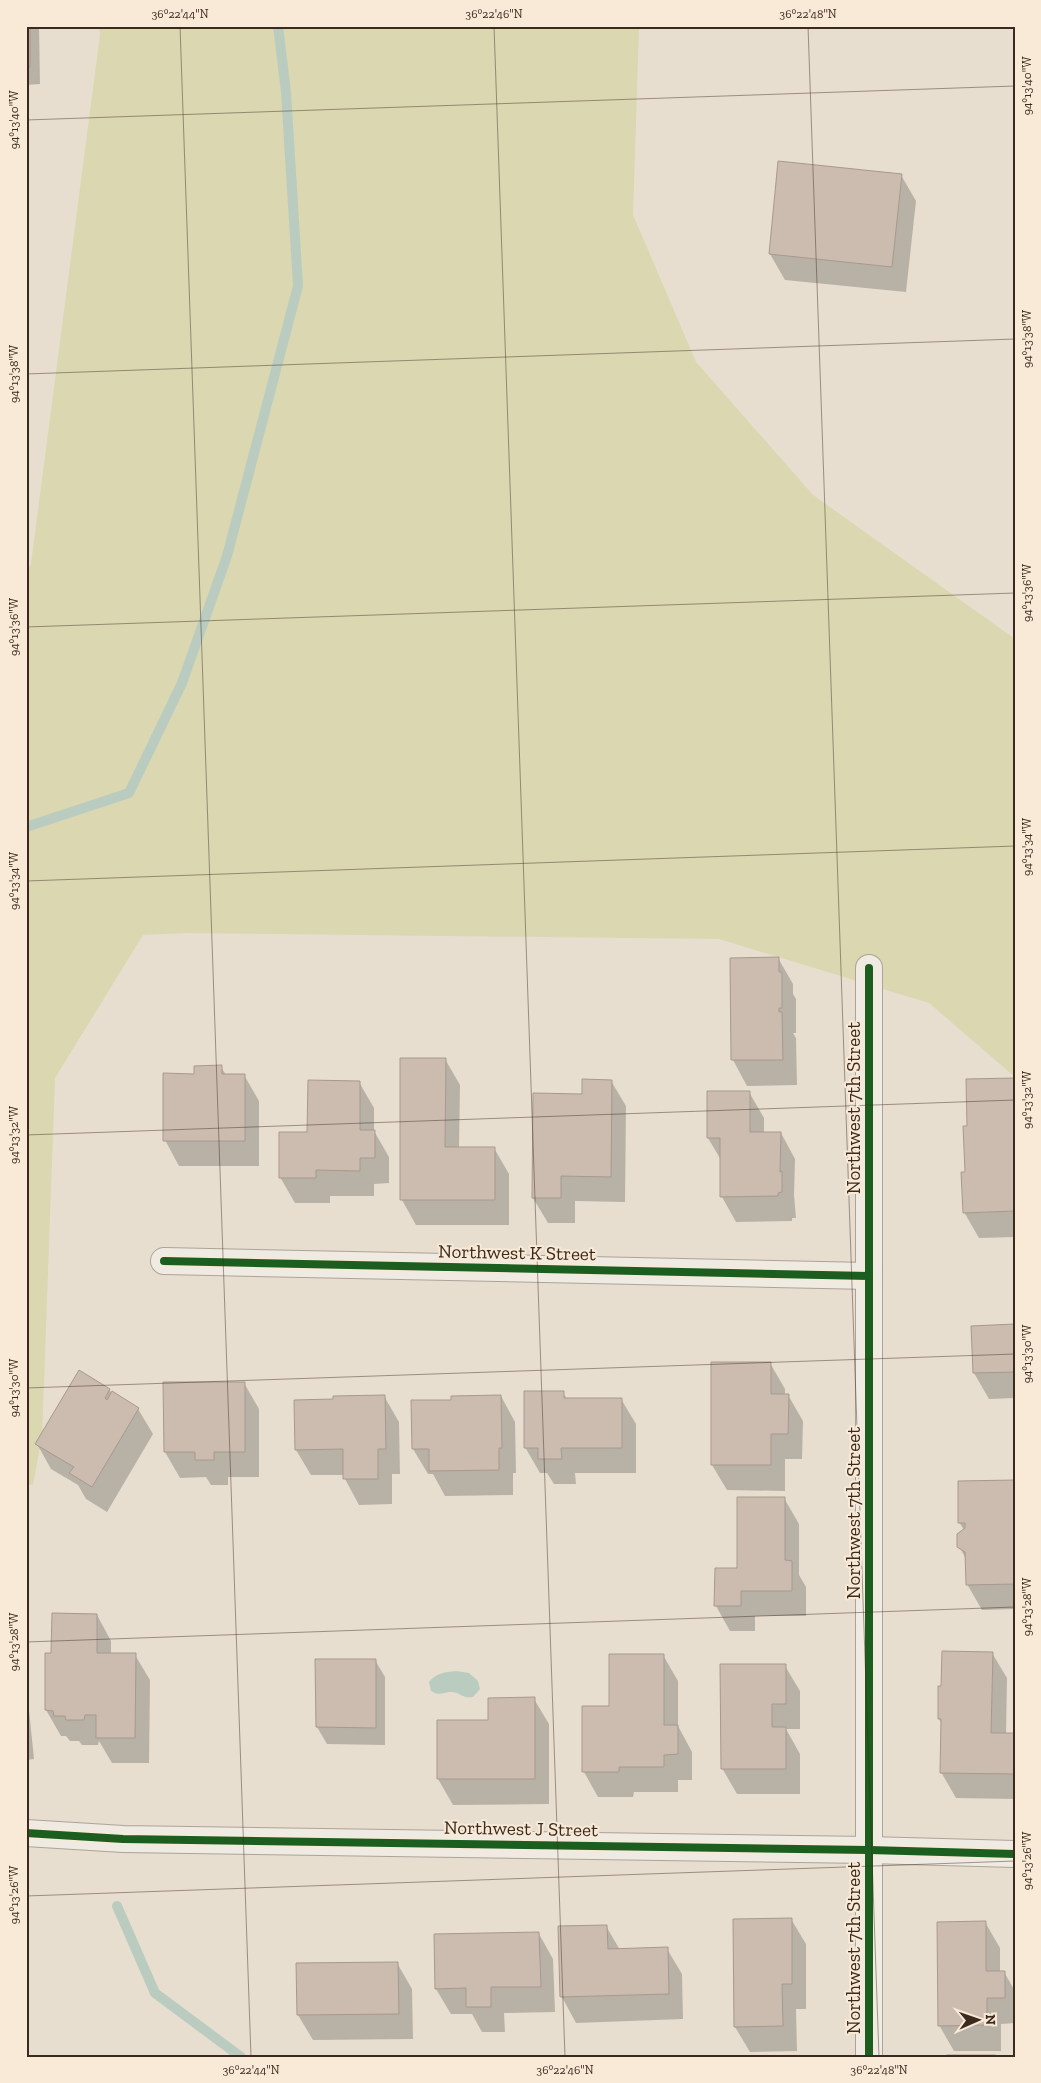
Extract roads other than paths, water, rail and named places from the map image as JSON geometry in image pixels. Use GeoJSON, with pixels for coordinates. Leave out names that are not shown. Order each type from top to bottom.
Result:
{"type":"FeatureCollection","features":[{"type":"Feature","properties":{"kind":"street","name":"Northwest 7th Street"},"geometry":{"type":"LineString","coordinates":[[869,968],[869,2057]]}},
{"type":"Feature","properties":{"kind":"street","name":"Northwest K Street"},"geometry":{"type":"LineString","coordinates":[[164,1261],[869,1276]]}},
{"type":"Feature","properties":{"kind":"street","name":"Northwest J Street"},"geometry":{"type":"LineString","coordinates":[[26,1832],[123,1839],[869,1850],[1015,1854]]}},
{"type":"Feature","properties":{"kind":"waterway"},"geometry":{"type":"LineString","coordinates":[[26,827],[129,793],[182,683],[227,556],[298,286],[286,92],[278,26]]}},
{"type":"Feature","properties":{"kind":"waterway"},"geometry":{"type":"LineString","coordinates":[[117,1906],[155,1993],[241,2057]]}}]}
